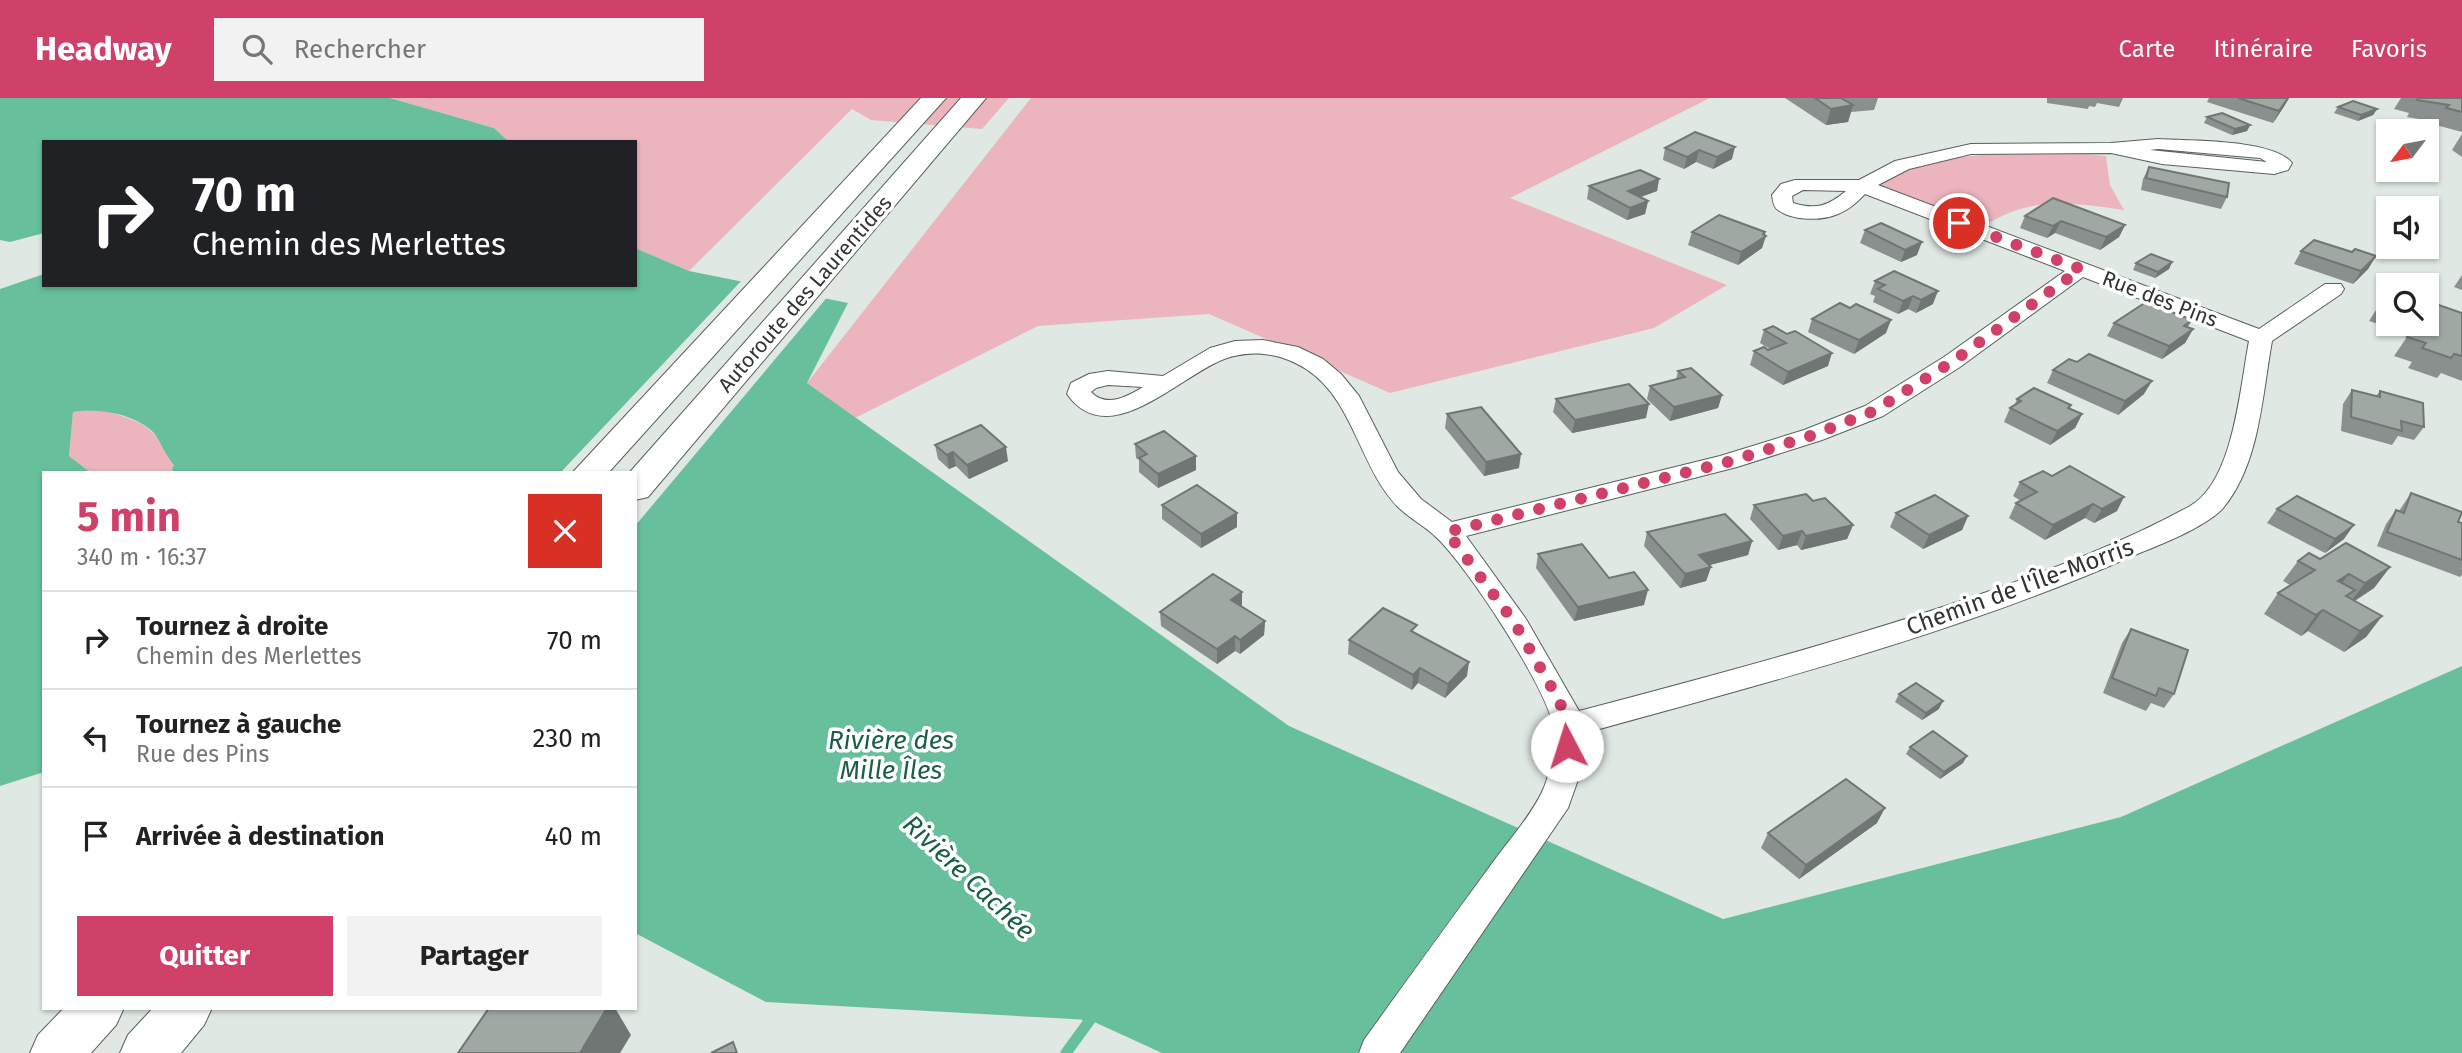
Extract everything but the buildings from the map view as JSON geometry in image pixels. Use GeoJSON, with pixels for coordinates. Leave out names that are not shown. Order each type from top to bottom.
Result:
{"type":"FeatureCollection","features":[{"type":"Feature","properties":{"kind":"highway","name":"Autoroute des Laurentides"},"geometry":{"type":"LineString","coordinates":[[591,471],[934,98]]}},
{"type":"Feature","properties":{"kind":"highway","name":"Autoroute des Laurentides"},"geometry":{"type":"LineString","coordinates":[[637,487],[974,98]]}},
{"type":"Feature","properties":{"kind":"highway"},"geometry":{"type":"LineString","coordinates":[[57,1053],[97,1010]]}},
{"type":"Feature","properties":{"kind":"highway"},"geometry":{"type":"LineString","coordinates":[[147,1053],[184,1010]]}},
{"type":"Feature","properties":{"kind":"street","name":"Rue des Pins"},"geometry":{"type":"LineString","coordinates":[[2111,148],[2162,158],[2274,167],[2283,163],[2264,153],[2158,144],[2111,148],[1971,149],[1902,165],[1862,186],[2261,338]]}},
{"type":"Feature","properties":{"kind":"street"},"geometry":{"type":"LineString","coordinates":[[1447,532],[1728,462],[1813,435],[1874,411],[1952,362],[2081,269]]}},
{"type":"Feature","properties":{"kind":"street"},"geometry":{"type":"LineString","coordinates":[[2261,338],[2333,289]]}},
{"type":"Feature","properties":{"kind":"street","name":"Chemin de l'Île-Morris"},"geometry":{"type":"LineString","coordinates":[[1570,725],[1713,687],[1902,631],[2042,583],[2149,540],[2211,505],[2225,487],[2236,461],[2261,338]]}},
{"type":"Feature","properties":{"kind":"street"},"geometry":{"type":"LineString","coordinates":[[1165,383],[1216,353],[1240,347],[1264,347],[1289,352],[1318,366],[1342,386],[1399,493],[1418,512],[1447,532],[1514,622],[1570,725],[1562,786],[1556,799],[1378,1053]]}},
{"type":"Feature","properties":{"kind":"shaded area"},"geometry":{"type":"Polygon","coordinates":[[[390,98],[1009,98],[982,129],[871,120],[852,109],[689,271],[637,249],[637,140],[507,140],[494,128],[390,98]]]}},
{"type":"Feature","properties":{"kind":"shaded area"},"geometry":{"type":"Polygon","coordinates":[[[1031,98],[1710,98],[1510,198],[1727,285],[1654,328],[1390,393],[1209,314],[1038,326],[855,418],[807,383],[1031,98]]]}},
{"type":"Feature","properties":{"kind":"shaded area"},"geometry":{"type":"Polygon","coordinates":[[[2031,149],[2106,156],[2110,185],[2124,210],[2087,205],[2035,205],[2002,216],[1984,226],[1867,187],[1922,162],[2031,149]]]}},
{"type":"Feature","properties":{"kind":"shaded area"},"geometry":{"type":"Polygon","coordinates":[[[100,409],[147,428],[157,438],[174,465],[171,471],[89,471],[69,456],[73,412],[100,409]]]}},
{"type":"Feature","properties":{"kind":"water"},"geometry":{"type":"Polygon","coordinates":[[[0,98],[390,98],[494,128],[507,140],[42,140],[42,234],[10,242],[0,240],[0,98]]]}},
{"type":"Feature","properties":{"kind":"water","name":"Rivière des Mille Îles"},"geometry":{"type":"Polygon","coordinates":[[[637,249],[689,271],[848,303],[807,383],[1289,726],[1723,919],[2121,817],[2462,666],[2462,1053],[1162,1053],[1090,1020],[766,1002],[637,934],[637,471],[171,471],[174,465],[153,432],[136,420],[115,413],[73,412],[69,456],[89,471],[42,471],[42,773],[0,786],[0,289],[42,275],[42,287],[637,287],[637,249]]]}},
{"type":"Feature","properties":{"kind":"pier"},"geometry":{"type":"Polygon","coordinates":[[[744,278],[829,295],[637,524],[637,471],[562,471],[744,278]]]}},
{"type":"Feature","properties":{"kind":"waterway","name":"Rivière Cachée"},"geometry":{"type":"LineString","coordinates":[[1066,1053],[1090,1020],[1082,1012]]}},
{"type":"Feature","properties":{"kind":"route"},"geometry":{"type":"LineString","coordinates":[[1567,746],[1570,725],[1556,695],[1514,622],[1447,532],[1728,462],[1813,435],[1874,411],[1952,362],[2081,269],[1959,223]]}}]}
